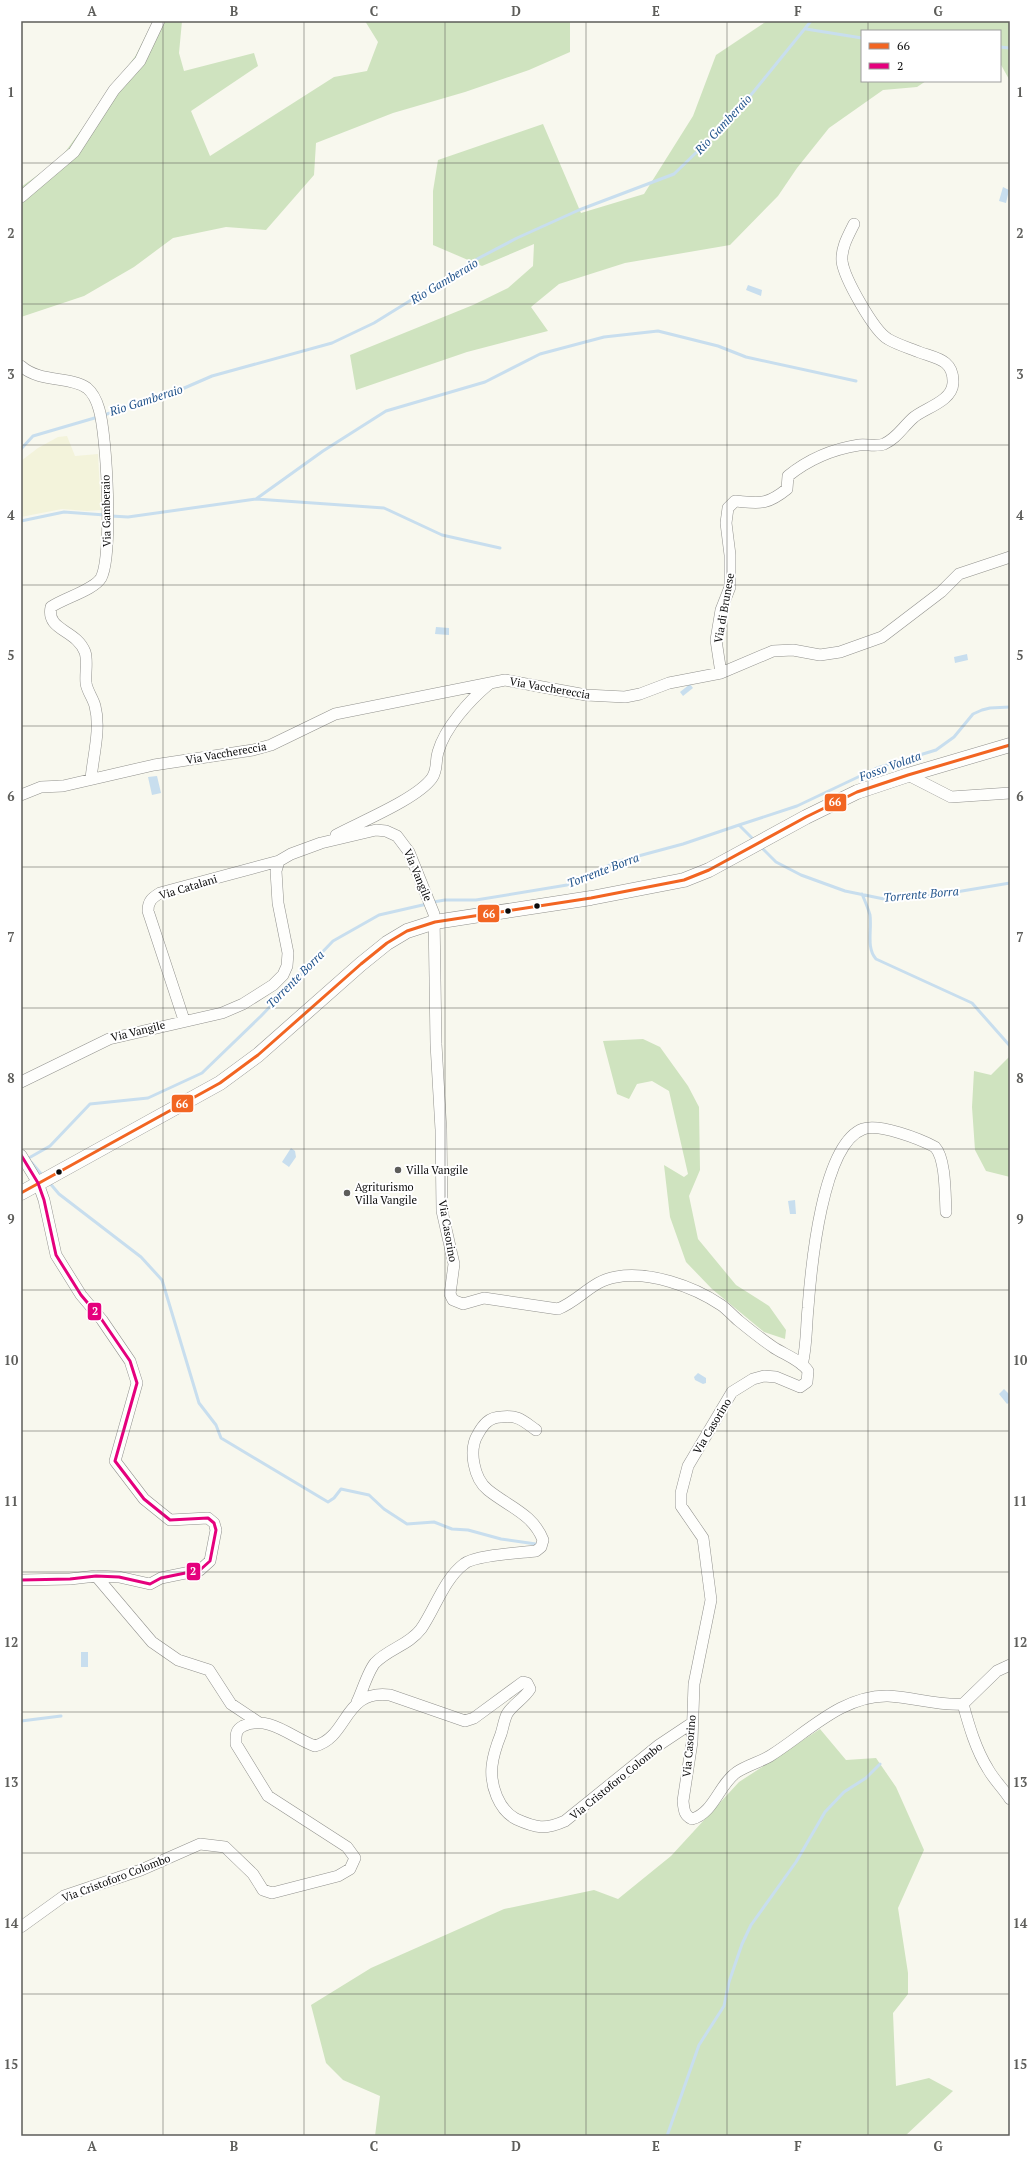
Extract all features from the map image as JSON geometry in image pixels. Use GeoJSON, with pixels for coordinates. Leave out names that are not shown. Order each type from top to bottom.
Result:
{"type":"FeatureCollection","features":[{"type":"Feature","properties":{"kind":"street"},"geometry":{"type":"LineString","coordinates":[[21,197],[74,152],[114,90],[140,61],[159,21]]}},
{"type":"Feature","properties":{"kind":"street","name":"Via di Brunese"},"geometry":{"type":"LineString","coordinates":[[721,673],[716,640],[721,610],[730,587],[730,555],[726,523],[728,508],[735,501],[756,505],[779,496],[787,489],[788,476],[822,454],[859,445],[881,445],[894,439],[914,417],[946,396],[953,385],[951,373],[945,362],[932,354],[919,352],[887,339],[870,321],[846,275],[842,261],[844,243],[854,224]]}},
{"type":"Feature","properties":{"kind":"street","name":"Via Gamberaio"},"geometry":{"type":"LineString","coordinates":[[21,366],[33,374],[86,388],[94,397],[102,421],[108,528],[107,558],[103,572],[95,585],[61,600],[52,607],[50,615],[52,622],[79,641],[86,654],[86,685],[95,706],[97,729],[91,779]]}},
{"type":"Feature","properties":{"kind":"street","name":"Via Vacchereccia"},"geometry":{"type":"LineString","coordinates":[[21,795],[41,787],[63,786],[154,765],[253,750],[271,745],[335,714],[455,688],[488,684],[505,680],[514,680],[586,695],[625,697],[640,694],[670,683],[721,673],[773,651],[793,650],[825,655],[871,642],[909,618],[941,592],[959,574],[1010,558]]}},
{"type":"Feature","properties":{"kind":"street"},"geometry":{"type":"LineString","coordinates":[[321,843],[408,799],[422,788],[437,770],[438,752],[454,724],[471,699],[488,684]]}},
{"type":"Feature","properties":{"kind":"street"},"geometry":{"type":"LineString","coordinates":[[21,1193],[220,1083],[258,1055],[387,943],[407,931],[435,918],[672,884],[693,878],[852,794],[908,775],[1010,745]]}},
{"type":"Feature","properties":{"kind":"street"},"geometry":{"type":"LineString","coordinates":[[908,775],[951,797],[1010,793]]}},
{"type":"Feature","properties":{"kind":"street","name":"Via Vangile"},"geometry":{"type":"LineString","coordinates":[[21,1082],[109,1038],[184,1020],[222,1013],[244,1004],[273,985],[283,975],[287,966],[288,953],[278,903],[276,872],[279,861],[291,854],[321,843],[376,830],[386,831],[397,836],[409,852],[435,918]]}},
{"type":"Feature","properties":{"kind":"street","name":"Via Catalani"},"geometry":{"type":"LineString","coordinates":[[184,1020],[148,911],[148,904],[151,899],[160,893],[279,861]]}},
{"type":"Feature","properties":{"kind":"street","name":"Via Casorino"},"geometry":{"type":"LineString","coordinates":[[435,918],[436,1044],[441,1130],[442,1211],[454,1264],[450,1294],[453,1300],[463,1304],[484,1298],[558,1308],[568,1305],[601,1281],[616,1277],[631,1276],[660,1279],[686,1288],[721,1304],[758,1336],[782,1354],[802,1365],[808,1371],[807,1382],[800,1387],[771,1376],[764,1376],[753,1379],[732,1392],[688,1466],[681,1493],[681,1506],[703,1538],[711,1600],[694,1684],[692,1742],[683,1802],[684,1810],[687,1816],[692,1819],[704,1814],[736,1773],[769,1756],[827,1716],[848,1704],[869,1698],[887,1696],[963,1704]]}},
{"type":"Feature","properties":{"kind":"street"},"geometry":{"type":"LineString","coordinates":[[802,1365],[806,1347],[813,1254],[823,1202],[836,1159],[843,1144],[863,1129],[879,1127],[899,1132],[935,1147],[939,1151],[941,1161],[946,1212]]}},
{"type":"Feature","properties":{"kind":"street"},"geometry":{"type":"LineString","coordinates":[[21,1155],[38,1183],[44,1200],[56,1255],[81,1295],[102,1320],[130,1361],[137,1383],[115,1461],[144,1499],[170,1520],[208,1518],[214,1523],[216,1530],[210,1561],[200,1570],[161,1578],[150,1584],[119,1577],[96,1576],[70,1579],[21,1580]]}},
{"type":"Feature","properties":{"kind":"street"},"geometry":{"type":"LineString","coordinates":[[356,1704],[373,1665],[385,1654],[407,1642],[420,1630],[452,1577],[465,1563],[477,1558],[536,1551],[541,1547],[544,1540],[538,1528],[526,1516],[487,1489],[475,1470],[473,1456],[474,1440],[484,1424],[496,1417],[515,1416],[536,1430]]}},
{"type":"Feature","properties":{"kind":"street"},"geometry":{"type":"LineString","coordinates":[[96,1576],[152,1642],[178,1660],[209,1670],[231,1704],[258,1722]]}},
{"type":"Feature","properties":{"kind":"street"},"geometry":{"type":"LineString","coordinates":[[1010,1665],[997,1671],[963,1704],[969,1728],[988,1769],[1010,1799]]}},
{"type":"Feature","properties":{"kind":"street","name":"Via Cristoforo Colombo"},"geometry":{"type":"LineString","coordinates":[[21,1927],[64,1896],[141,1870],[200,1844],[225,1847],[253,1874],[263,1890],[272,1893],[338,1876],[350,1869],[355,1858],[347,1847],[268,1796],[236,1744],[235,1735],[239,1729],[258,1722],[281,1729],[315,1746],[328,1740],[356,1704],[367,1696],[379,1693],[390,1694],[465,1721],[474,1718],[523,1682],[527,1683],[530,1689],[524,1698],[508,1713],[497,1746],[492,1767],[494,1785],[498,1800],[508,1814],[531,1826],[550,1828],[565,1821],[659,1746],[692,1723]]}},
{"type":"Feature","properties":{"kind":"green space"},"geometry":{"type":"Polygon","coordinates":[[[153,21],[182,21],[179,53],[184,71],[254,53],[258,66],[191,111],[210,156],[334,77],[367,71],[378,42],[365,21],[570,21],[570,52],[529,70],[465,92],[393,113],[316,143],[314,175],[266,230],[226,227],[173,238],[134,267],[84,296],[21,317],[21,187],[60,159],[136,55],[153,21]]]}},
{"type":"Feature","properties":{"kind":"green space"},"geometry":{"type":"Polygon","coordinates":[[[767,21],[1010,21],[1010,81],[1001,65],[1001,30],[861,30],[861,82],[924,82],[917,87],[883,90],[829,128],[797,168],[778,196],[730,245],[625,263],[559,284],[531,307],[548,331],[467,352],[356,390],[350,355],[473,305],[508,288],[533,266],[534,244],[482,266],[433,245],[433,191],[438,160],[543,124],[581,213],[644,194],[693,116],[716,55],[767,21]]]}},
{"type":"Feature","properties":{"kind":"green space"},"geometry":{"type":"Polygon","coordinates":[[[67,436],[75,456],[98,454],[101,510],[87,511],[62,509],[21,517],[21,461],[38,448],[58,437],[67,436]]]}},
{"type":"Feature","properties":{"kind":"green space"},"geometry":{"type":"Polygon","coordinates":[[[643,1039],[660,1047],[688,1086],[699,1107],[700,1170],[689,1196],[698,1239],[736,1285],[769,1306],[786,1330],[785,1339],[764,1332],[712,1289],[686,1262],[670,1217],[664,1165],[684,1177],[688,1174],[669,1091],[652,1081],[637,1084],[629,1099],[617,1094],[603,1041],[643,1039]]]}},
{"type":"Feature","properties":{"kind":"green space"},"geometry":{"type":"Polygon","coordinates":[[[1010,1056],[1010,1177],[986,1171],[975,1150],[972,1107],[974,1071],[991,1075],[1010,1056]]]}},
{"type":"Feature","properties":{"kind":"green space"},"geometry":{"type":"Polygon","coordinates":[[[820,1729],[846,1760],[876,1758],[896,1787],[924,1850],[898,1908],[908,1973],[908,1994],[893,2013],[896,2086],[929,2078],[953,2091],[905,2136],[375,2136],[380,2096],[343,2080],[326,2063],[311,2005],[371,1968],[504,1909],[594,1890],[618,1899],[671,1856],[739,1782],[820,1729]]]}},
{"type":"Feature","properties":{"kind":"water"},"geometry":{"type":"Polygon","coordinates":[[[1003,187],[1009,190],[1006,203],[999,201],[1003,187]]]}},
{"type":"Feature","properties":{"kind":"water"},"geometry":{"type":"Polygon","coordinates":[[[748,285],[762,290],[761,296],[746,290],[748,285]]]}},
{"type":"Feature","properties":{"kind":"water"},"geometry":{"type":"Polygon","coordinates":[[[436,627],[449,628],[449,635],[435,634],[436,627]]]}},
{"type":"Feature","properties":{"kind":"water"},"geometry":{"type":"Polygon","coordinates":[[[967,654],[968,660],[955,663],[954,657],[967,654]]]}},
{"type":"Feature","properties":{"kind":"water"},"geometry":{"type":"Polygon","coordinates":[[[690,684],[693,688],[683,696],[680,692],[690,684]]]}},
{"type":"Feature","properties":{"kind":"water"},"geometry":{"type":"Polygon","coordinates":[[[157,776],[161,793],[152,795],[148,777],[157,776]]]}},
{"type":"Feature","properties":{"kind":"water"},"geometry":{"type":"Polygon","coordinates":[[[291,1148],[295,1151],[296,1157],[289,1167],[282,1162],[291,1148]]]}},
{"type":"Feature","properties":{"kind":"water"},"geometry":{"type":"Polygon","coordinates":[[[795,1200],[796,1214],[790,1214],[788,1201],[795,1200]]]}},
{"type":"Feature","properties":{"kind":"water"},"geometry":{"type":"Polygon","coordinates":[[[698,1373],[706,1378],[706,1383],[703,1384],[695,1380],[694,1377],[698,1373]]]}},
{"type":"Feature","properties":{"kind":"water"},"geometry":{"type":"Polygon","coordinates":[[[1004,1389],[1010,1395],[1010,1402],[1007,1404],[999,1394],[1004,1389]]]}},
{"type":"Feature","properties":{"kind":"water"},"geometry":{"type":"Polygon","coordinates":[[[81,1652],[88,1652],[88,1667],[81,1667],[81,1652]]]}},
{"type":"Feature","properties":{"kind":"waterway","name":"Rio Gamberaio"},"geometry":{"type":"LineString","coordinates":[[104,415],[182,389],[212,376],[332,343],[374,323],[479,258],[517,238],[579,210],[674,174],[733,117],[811,21]]}},
{"type":"Feature","properties":{"kind":"waterway"},"geometry":{"type":"LineString","coordinates":[[806,29],[861,38]]}},
{"type":"Feature","properties":{"kind":"waterway"},"geometry":{"type":"LineString","coordinates":[[1001,47],[1010,48]]}},
{"type":"Feature","properties":{"kind":"waterway"},"geometry":{"type":"LineString","coordinates":[[111,516],[128,517],[256,499],[323,451],[386,411],[485,382],[540,354],[604,337],[658,331],[718,346],[746,357],[856,381]]}},
{"type":"Feature","properties":{"kind":"waterway","name":"Rio Gamberaio"},"geometry":{"type":"LineString","coordinates":[[21,449],[33,436],[98,417]]}},
{"type":"Feature","properties":{"kind":"waterway"},"geometry":{"type":"LineString","coordinates":[[256,499],[384,508],[442,535],[500,548]]}},
{"type":"Feature","properties":{"kind":"waterway"},"geometry":{"type":"LineString","coordinates":[[21,521],[64,512],[105,515]]}},
{"type":"Feature","properties":{"kind":"waterway","name":"Fosso Volata"},"geometry":{"type":"LineString","coordinates":[[739,825],[797,806],[877,768],[936,750],[954,737],[973,714],[990,708],[1010,707]]}},
{"type":"Feature","properties":{"kind":"waterway","name":"Torrente Borra"},"geometry":{"type":"LineString","coordinates":[[433,902],[445,900],[476,900],[567,885],[616,862],[683,844],[739,825],[755,841]]}},
{"type":"Feature","properties":{"kind":"waterway","name":"Torrente Borra"},"geometry":{"type":"LineString","coordinates":[[760,846],[776,862],[801,875],[845,891],[884,899],[938,895],[1010,883]]}},
{"type":"Feature","properties":{"kind":"waterway"},"geometry":{"type":"LineString","coordinates":[[862,894],[870,915],[870,944],[871,950],[876,959],[972,1003],[1010,1046]]}},
{"type":"Feature","properties":{"kind":"waterway","name":"Torrente Borra"},"geometry":{"type":"LineString","coordinates":[[27,1159],[50,1146],[90,1104],[148,1098],[202,1073],[261,1016],[333,941],[379,915],[427,904]]}},
{"type":"Feature","properties":{"kind":"waterway"},"geometry":{"type":"LineString","coordinates":[[31,1162],[43,1176]]}},
{"type":"Feature","properties":{"kind":"waterway"},"geometry":{"type":"LineString","coordinates":[[48,1181],[59,1194],[141,1257],[162,1280],[199,1403],[216,1425],[221,1438],[328,1502],[334,1498],[341,1489],[369,1495],[384,1509],[407,1524],[434,1522],[452,1529],[468,1530],[501,1539],[536,1544]]}},
{"type":"Feature","properties":{"kind":"waterway"},"geometry":{"type":"LineString","coordinates":[[21,1721],[61,1716]]}},
{"type":"Feature","properties":{"kind":"waterway"},"geometry":{"type":"LineString","coordinates":[[667,2136],[699,2045],[724,2006],[729,1982],[742,1944],[751,1925],[796,1862],[825,1812],[844,1792],[866,1778],[880,1764]]}},
{"type":"Feature","properties":{"kind":"transit line","name":"66"},"geometry":{"type":"LineString","coordinates":[[21,1193],[220,1083],[258,1055],[361,964],[387,943],[407,931],[435,922],[591,898],[684,880],[709,870],[806,817],[857,792],[908,775],[1010,745]]}},
{"type":"Feature","properties":{"kind":"transit line","name":"2"},"geometry":{"type":"LineString","coordinates":[[21,1155],[38,1183],[44,1200],[56,1255],[81,1295],[102,1320],[130,1361],[137,1383],[115,1461],[144,1499],[170,1520],[208,1518],[214,1523],[216,1530],[210,1561],[200,1570],[161,1578],[150,1584],[119,1577],[96,1576],[70,1579],[21,1580]]}},
{"type":"Feature","properties":{"kind":"place","name":"Villa Vangile"},"geometry":{"type":"Point","coordinates":[398,1170]}},
{"type":"Feature","properties":{"kind":"place","name":"Agriturismo Villa Vangile"},"geometry":{"type":"Point","coordinates":[347,1193]}}]}
